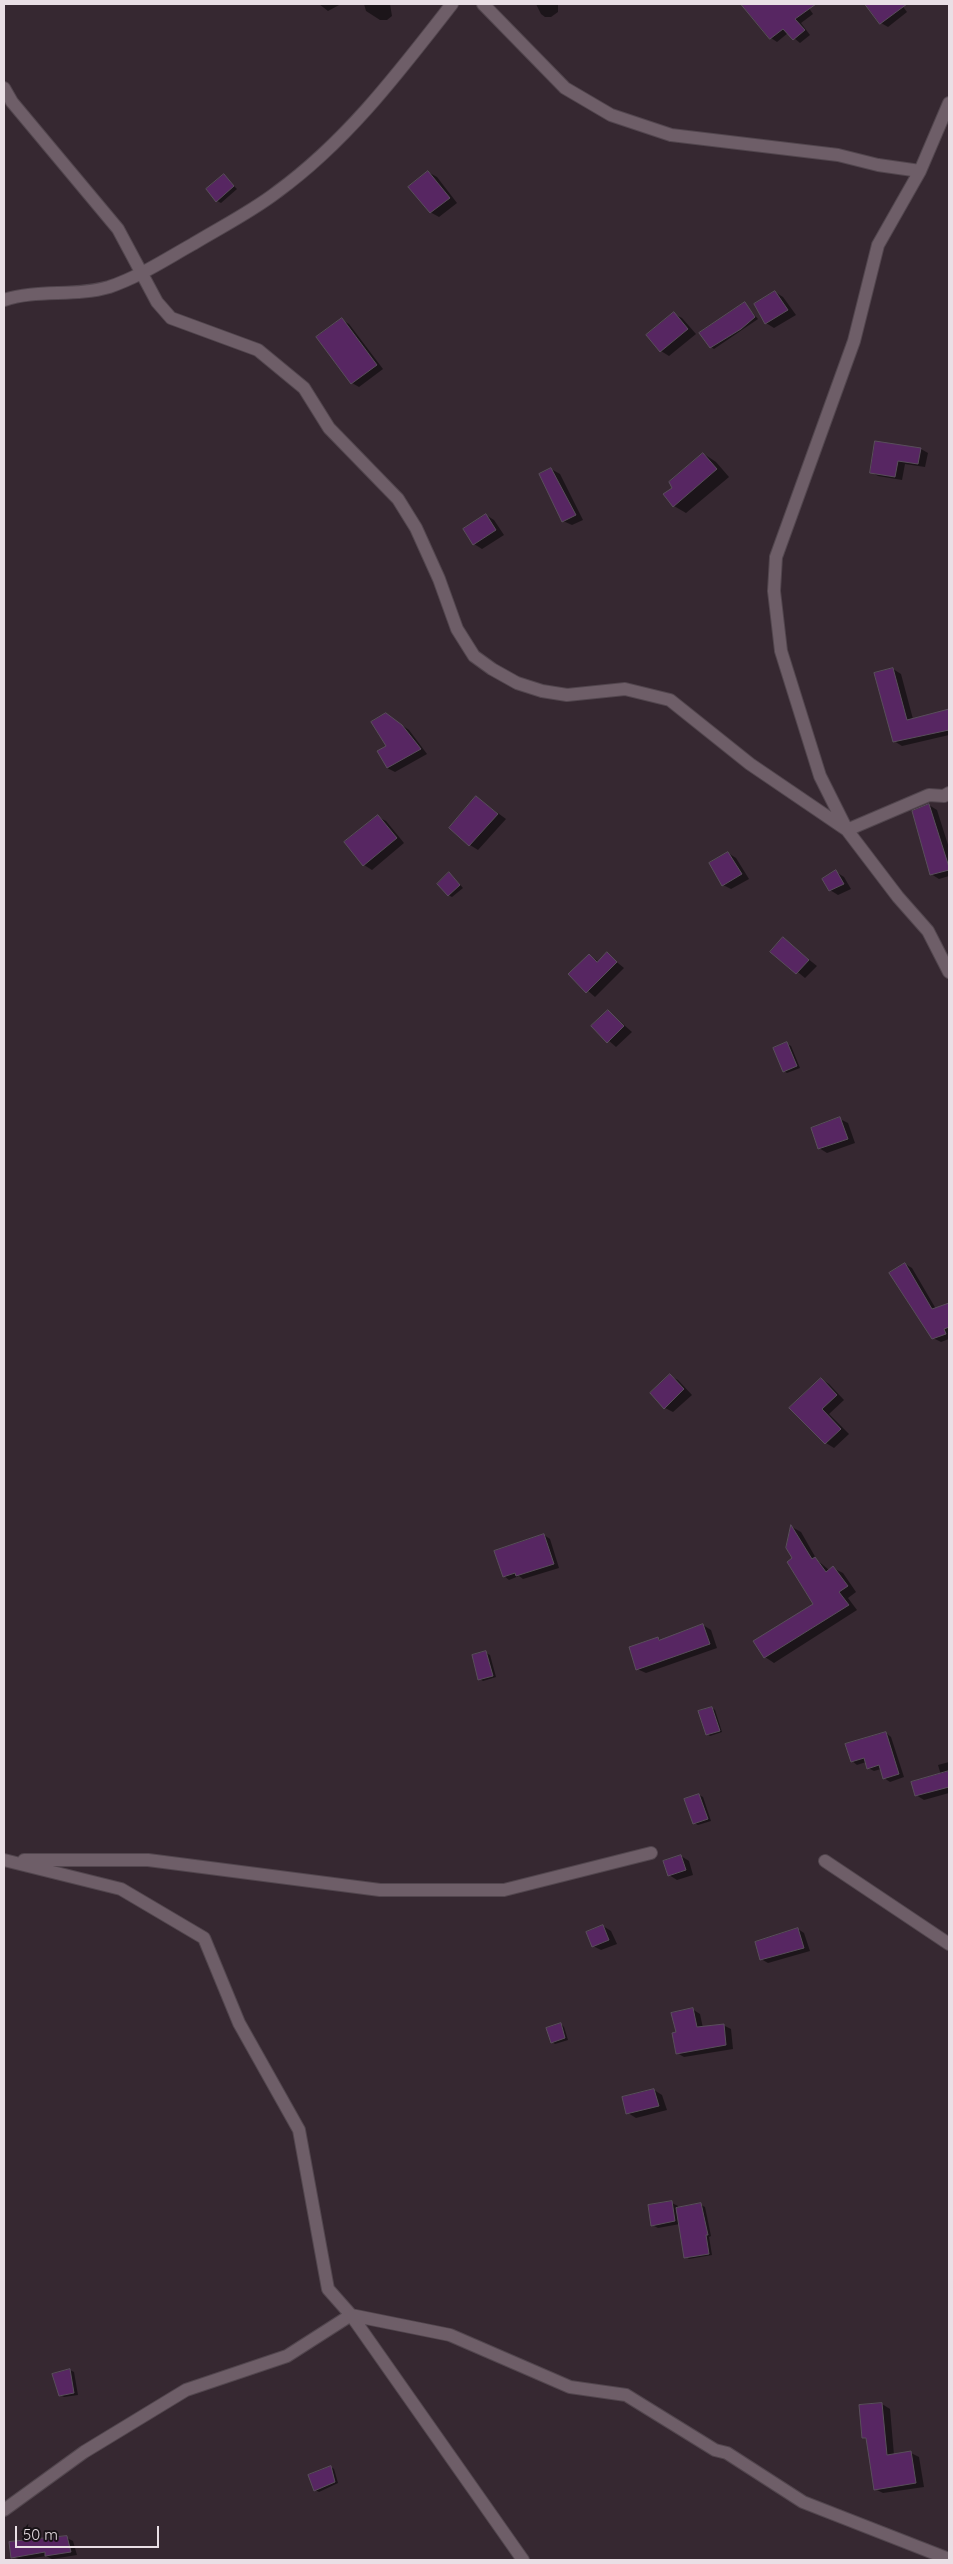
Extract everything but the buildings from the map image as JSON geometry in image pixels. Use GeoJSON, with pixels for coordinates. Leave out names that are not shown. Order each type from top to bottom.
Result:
{"type":"FeatureCollection","features":[{"type":"Feature","properties":{"kind":"street"},"geometry":{"type":"LineString","coordinates":[[4,300],[28,296],[77,293],[108,287],[143,273],[276,193],[313,163],[389,85],[452,4]]}},
{"type":"Feature","properties":{"kind":"street"},"geometry":{"type":"LineString","coordinates":[[483,4],[565,88],[610,115],[671,135],[838,156],[878,165],[920,171]]}},
{"type":"Feature","properties":{"kind":"street"},"geometry":{"type":"LineString","coordinates":[[4,88],[12,102],[118,229],[157,302],[171,318],[258,350],[304,388],[329,428],[398,499],[416,528],[440,579],[457,628],[474,656],[517,683],[542,691],[567,695],[625,689],[670,700],[750,764],[847,830]]}},
{"type":"Feature","properties":{"kind":"street"},"geometry":{"type":"LineString","coordinates":[[949,103],[920,171],[878,245],[854,341],[776,557],[774,591],[781,651],[820,776],[847,830],[898,897],[928,931],[949,972]]}},
{"type":"Feature","properties":{"kind":"street"},"geometry":{"type":"LineString","coordinates":[[847,830],[928,795],[944,796],[949,793]]}},
{"type":"Feature","properties":{"kind":"street"},"geometry":{"type":"LineString","coordinates":[[4,1860],[148,1860],[380,1890],[504,1890],[650,1853]]}},
{"type":"Feature","properties":{"kind":"street"},"geometry":{"type":"LineString","coordinates":[[4,1860],[121,1889],[204,1938],[239,2023],[299,2130],[328,2289],[351,2315],[523,2560]]}},
{"type":"Feature","properties":{"kind":"street"},"geometry":{"type":"LineString","coordinates":[[825,1861],[949,1944]]}},
{"type":"Feature","properties":{"kind":"street"},"geometry":{"type":"LineString","coordinates":[[4,2510],[84,2452],[186,2390],[287,2356],[351,2315],[450,2335],[570,2387],[626,2395],[714,2450],[727,2453],[803,2502],[949,2559]]}}]}
